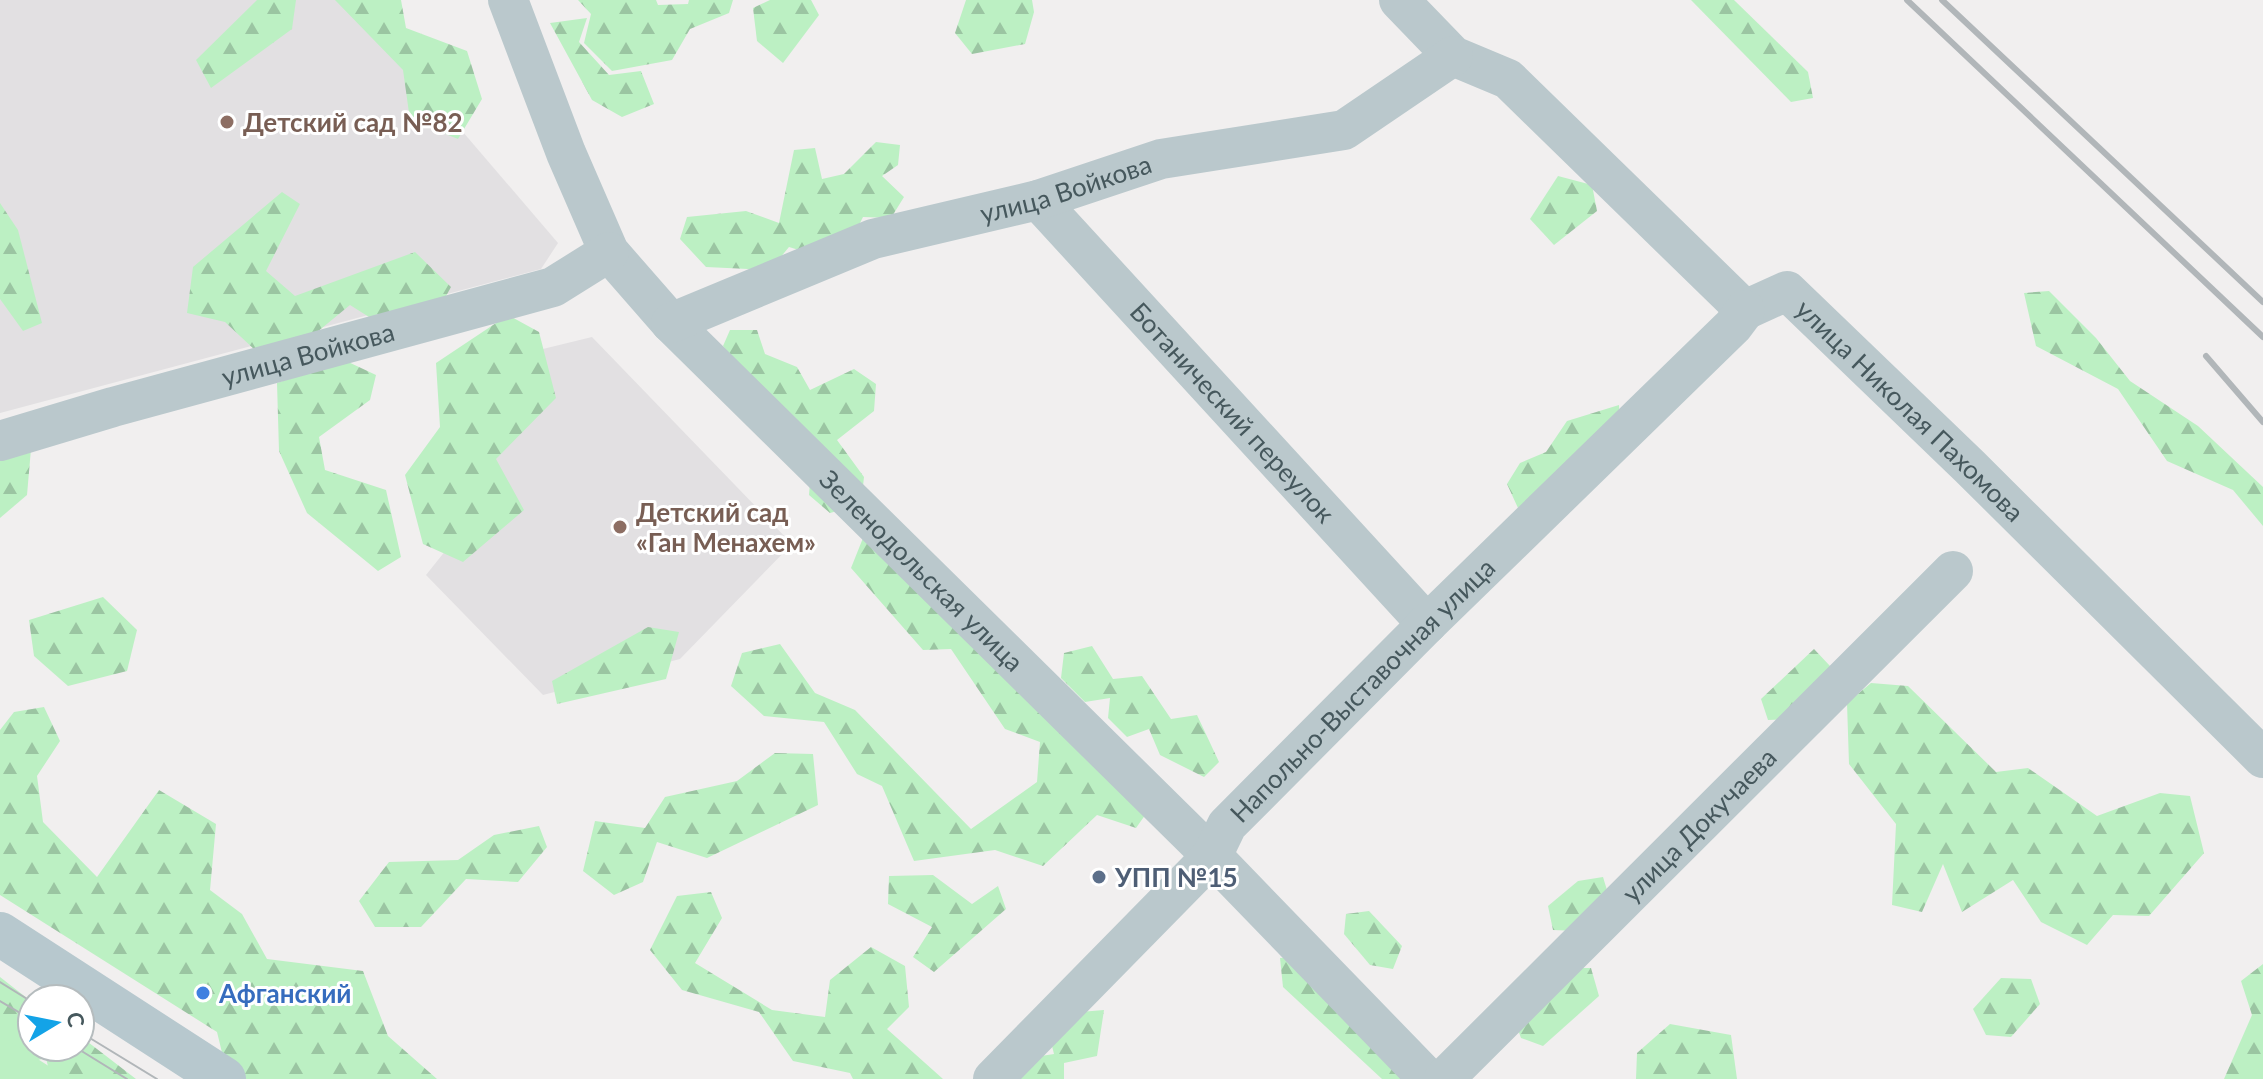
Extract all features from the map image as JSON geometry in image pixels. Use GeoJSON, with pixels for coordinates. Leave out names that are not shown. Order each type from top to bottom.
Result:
{"type":"FeatureCollection","features":[{"type":"Feature","properties":{"kind":"street","name":"Зеленодольская улица"},"geometry":{"type":"LineString","coordinates":[[508,0],[566,153],[609,252],[671,323],[1212,856],[1428,1079]]}},
{"type":"Feature","properties":{"kind":"street"},"geometry":{"type":"LineString","coordinates":[[1399,0],[1453,56],[1508,79],[1745,310]]}},
{"type":"Feature","properties":{"kind":"street","name":"улица Войкова"},"geometry":{"type":"LineString","coordinates":[[671,323],[873,239],[1038,200],[1161,159],[1344,130],[1453,56]]}},
{"type":"Feature","properties":{"kind":"street","name":"Ботанический переулок"},"geometry":{"type":"LineString","coordinates":[[1038,200],[1427,624]]}},
{"type":"Feature","properties":{"kind":"street","name":"улица Войкова"},"geometry":{"type":"LineString","coordinates":[[0,441],[113,407],[553,287],[609,252]]}},
{"type":"Feature","properties":{"kind":"street","name":"улица Николая Пахомова"},"geometry":{"type":"LineString","coordinates":[[1745,310],[1787,291],[1970,467],[2263,758]]}},
{"type":"Feature","properties":{"kind":"street","name":"Напольно-Выставочная улица"},"geometry":{"type":"LineString","coordinates":[[993,1079],[1212,856],[1227,825],[1427,624],[1733,326],[1745,310]]}},
{"type":"Feature","properties":{"kind":"street","name":"улица Докучаева"},"geometry":{"type":"LineString","coordinates":[[1444,1079],[1953,571]]}},
{"type":"Feature","properties":{"kind":"street"},"geometry":{"type":"LineString","coordinates":[[0,934],[224,1079]]}},
{"type":"Feature","properties":{"kind":"shaded area","name":"Детский сад №82"},"geometry":{"type":"Polygon","coordinates":[[[0,0],[350,0],[558,243],[541,269],[0,413],[0,0]]]}},
{"type":"Feature","properties":{"kind":"shaded area","name":"Детский сад «Ган Менахем»"},"geometry":{"type":"Polygon","coordinates":[[[592,337],[792,544],[680,659],[543,695],[426,575],[478,510],[453,371],[592,337]]]}},
{"type":"Feature","properties":{"kind":"green space"},"geometry":{"type":"Polygon","coordinates":[[[257,0],[296,0],[292,29],[211,88],[196,60],[257,0]]]}},
{"type":"Feature","properties":{"kind":"green space"},"geometry":{"type":"Polygon","coordinates":[[[335,0],[401,0],[406,28],[467,51],[482,99],[458,139],[410,120],[403,70],[335,0]]]}},
{"type":"Feature","properties":{"kind":"green space"},"geometry":{"type":"Polygon","coordinates":[[[578,0],[656,0],[658,5],[688,4],[689,0],[733,0],[729,13],[690,29],[672,60],[612,71],[584,43],[591,14],[578,0]]]}},
{"type":"Feature","properties":{"kind":"green space"},"geometry":{"type":"Polygon","coordinates":[[[770,0],[811,0],[819,15],[783,63],[757,41],[753,8],[770,0]]]}},
{"type":"Feature","properties":{"kind":"green space"},"geometry":{"type":"Polygon","coordinates":[[[966,0],[1032,0],[1034,12],[1025,44],[972,54],[955,33],[966,0]]]}},
{"type":"Feature","properties":{"kind":"green space"},"geometry":{"type":"Polygon","coordinates":[[[1691,0],[1734,0],[1808,72],[1813,98],[1791,102],[1691,0]]]}},
{"type":"Feature","properties":{"kind":"green space"},"geometry":{"type":"Polygon","coordinates":[[[587,18],[579,42],[609,75],[641,71],[654,104],[622,117],[592,100],[550,23],[587,18]]]}},
{"type":"Feature","properties":{"kind":"green space"},"geometry":{"type":"Polygon","coordinates":[[[876,142],[900,145],[898,165],[882,176],[904,197],[891,218],[863,217],[852,239],[812,254],[789,247],[770,270],[706,267],[680,239],[687,217],[746,211],[779,223],[794,150],[815,148],[822,179],[844,174],[876,142]]]}},
{"type":"Feature","properties":{"kind":"green space"},"geometry":{"type":"Polygon","coordinates":[[[1558,176],[1592,185],[1597,211],[1554,245],[1530,219],[1558,176]]]}},
{"type":"Feature","properties":{"kind":"green space"},"geometry":{"type":"Polygon","coordinates":[[[282,192],[300,204],[266,271],[295,296],[415,252],[451,287],[434,318],[388,329],[350,305],[305,342],[258,353],[225,322],[187,313],[193,267],[282,192]]]}},
{"type":"Feature","properties":{"kind":"green space"},"geometry":{"type":"Polygon","coordinates":[[[0,203],[18,230],[42,323],[23,331],[0,299],[0,203]]]}},
{"type":"Feature","properties":{"kind":"green space"},"geometry":{"type":"Polygon","coordinates":[[[2049,291],[2096,338],[2130,381],[2198,426],[2263,487],[2263,526],[2233,490],[2167,461],[2118,389],[2036,346],[2024,293],[2049,291]]]}},
{"type":"Feature","properties":{"kind":"green space"},"geometry":{"type":"Polygon","coordinates":[[[508,315],[539,332],[556,398],[496,459],[524,510],[463,562],[423,544],[405,475],[440,427],[436,363],[508,315]]]}},
{"type":"Feature","properties":{"kind":"green space"},"geometry":{"type":"Polygon","coordinates":[[[730,330],[757,330],[765,354],[797,367],[810,390],[854,369],[876,384],[874,411],[837,440],[864,477],[861,504],[830,513],[809,495],[812,458],[723,346],[730,330]]]}},
{"type":"Feature","properties":{"kind":"green space"},"geometry":{"type":"Polygon","coordinates":[[[344,360],[376,375],[370,400],[319,437],[325,470],[386,490],[401,557],[378,571],[307,513],[279,451],[277,383],[344,360]]]}},
{"type":"Feature","properties":{"kind":"green space"},"geometry":{"type":"Polygon","coordinates":[[[1619,405],[1620,431],[1518,508],[1507,484],[1520,463],[1546,452],[1567,421],[1619,405]]]}},
{"type":"Feature","properties":{"kind":"green space"},"geometry":{"type":"Polygon","coordinates":[[[0,437],[31,449],[27,495],[0,518],[0,437]]]}},
{"type":"Feature","properties":{"kind":"green space"},"geometry":{"type":"Polygon","coordinates":[[[865,533],[1148,811],[1136,828],[1097,815],[1043,866],[995,850],[914,861],[882,786],[857,774],[824,722],[764,716],[731,686],[742,653],[780,644],[815,693],[855,710],[971,829],[1037,782],[1040,742],[1005,729],[951,649],[923,650],[851,568],[865,533]]]}},
{"type":"Feature","properties":{"kind":"green space"},"geometry":{"type":"Polygon","coordinates":[[[103,597],[137,630],[127,671],[68,686],[34,656],[29,620],[103,597]]]}},
{"type":"Feature","properties":{"kind":"green space"},"geometry":{"type":"Polygon","coordinates":[[[648,627],[679,632],[666,679],[557,704],[552,681],[648,627]]]}},
{"type":"Feature","properties":{"kind":"green space"},"geometry":{"type":"Polygon","coordinates":[[[1092,646],[1113,679],[1142,676],[1171,719],[1197,715],[1219,762],[1204,777],[1160,755],[1149,729],[1127,737],[1108,718],[1110,698],[1085,702],[1061,678],[1064,653],[1092,646]]]}},
{"type":"Feature","properties":{"kind":"green space"},"geometry":{"type":"Polygon","coordinates":[[[1814,649],[1847,684],[1814,718],[1768,720],[1761,699],[1814,649]]]}},
{"type":"Feature","properties":{"kind":"green space"},"geometry":{"type":"Polygon","coordinates":[[[1871,683],[1908,686],[1996,772],[2028,768],[2097,816],[2160,793],[2190,796],[2204,853],[2149,916],[2113,915],[2087,945],[2041,922],[2013,880],[1962,912],[1943,864],[1922,912],[1892,905],[1896,824],[1849,764],[1847,703],[1871,683]]]}},
{"type":"Feature","properties":{"kind":"green space"},"geometry":{"type":"Polygon","coordinates":[[[44,707],[60,741],[37,776],[43,822],[97,877],[159,790],[216,824],[210,890],[242,914],[267,959],[363,971],[388,1036],[437,1079],[235,1079],[227,1073],[217,1032],[0,895],[0,730],[14,712],[44,707]]]}},
{"type":"Feature","properties":{"kind":"green space"},"geometry":{"type":"Polygon","coordinates":[[[775,753],[813,754],[818,805],[707,858],[657,842],[643,882],[614,895],[583,871],[595,821],[645,828],[665,797],[737,781],[775,753]]]}},
{"type":"Feature","properties":{"kind":"green space"},"geometry":{"type":"Polygon","coordinates":[[[539,826],[547,847],[518,882],[466,879],[421,927],[375,927],[359,901],[389,862],[458,860],[494,835],[539,826]]]}},
{"type":"Feature","properties":{"kind":"green space"},"geometry":{"type":"Polygon","coordinates":[[[933,875],[972,904],[998,886],[1006,909],[934,972],[913,957],[932,927],[888,904],[889,876],[933,875]]]}},
{"type":"Feature","properties":{"kind":"green space"},"geometry":{"type":"Polygon","coordinates":[[[1603,877],[1610,900],[1578,931],[1553,930],[1548,906],[1578,881],[1603,877]]]}},
{"type":"Feature","properties":{"kind":"green space"},"geometry":{"type":"Polygon","coordinates":[[[711,892],[722,918],[695,963],[772,1010],[825,1017],[830,980],[871,947],[905,966],[909,1007],[887,1029],[943,1079],[853,1079],[850,1073],[793,1061],[759,1012],[682,990],[650,950],[677,896],[711,892]]]}},
{"type":"Feature","properties":{"kind":"green space"},"geometry":{"type":"Polygon","coordinates":[[[1369,911],[1402,946],[1393,969],[1370,965],[1344,934],[1346,914],[1369,911]]]}},
{"type":"Feature","properties":{"kind":"green space"},"geometry":{"type":"Polygon","coordinates":[[[1300,957],[1411,1075],[1400,1079],[1382,1079],[1283,987],[1280,958],[1300,957]]]}},
{"type":"Feature","properties":{"kind":"green space"},"geometry":{"type":"Polygon","coordinates":[[[2263,964],[2263,1079],[2224,1079],[2252,1015],[2241,981],[2263,964]]]}},
{"type":"Feature","properties":{"kind":"green space"},"geometry":{"type":"Polygon","coordinates":[[[1563,968],[1591,968],[1599,996],[1543,1046],[1521,1038],[1513,1016],[1563,968]]]}},
{"type":"Feature","properties":{"kind":"green space"},"geometry":{"type":"Polygon","coordinates":[[[0,977],[16,990],[16,1063],[26,1063],[10,1067],[0,1062],[0,977]]]}},
{"type":"Feature","properties":{"kind":"green space"},"geometry":{"type":"Polygon","coordinates":[[[2001,978],[2031,979],[2040,1004],[2011,1037],[1986,1035],[1973,1009],[2001,978]]]}},
{"type":"Feature","properties":{"kind":"green space"},"geometry":{"type":"Polygon","coordinates":[[[1104,1010],[1097,1056],[1064,1063],[1064,1079],[1007,1079],[1028,1058],[1054,1054],[1048,1030],[1068,1013],[1104,1010]]]}},
{"type":"Feature","properties":{"kind":"green space"},"geometry":{"type":"Polygon","coordinates":[[[1670,1024],[1731,1035],[1737,1079],[1636,1079],[1637,1053],[1670,1024]]]}},
{"type":"Feature","properties":{"kind":"green space"},"geometry":{"type":"Polygon","coordinates":[[[0,1035],[16,1045],[16,1063],[44,1063],[69,1079],[0,1079],[0,1035]]]}},
{"type":"Feature","properties":{"kind":"green space"},"geometry":{"type":"Polygon","coordinates":[[[96,1048],[136,1079],[51,1079],[47,1063],[96,1063],[96,1048]]]}},
{"type":"Feature","properties":{"kind":"tram line"},"geometry":{"type":"LineString","coordinates":[[0,982],[16,992]]}},
{"type":"Feature","properties":{"kind":"tram line"},"geometry":{"type":"LineString","coordinates":[[0,1001],[16,1010]]}},
{"type":"Feature","properties":{"kind":"tram line"},"geometry":{"type":"LineString","coordinates":[[96,1042],[157,1079]]}},
{"type":"Feature","properties":{"kind":"tram line"},"geometry":{"type":"LineString","coordinates":[[96,1060],[127,1079]]}},
{"type":"Feature","properties":{"kind":"railway"},"geometry":{"type":"LineString","coordinates":[[1907,0],[2263,337]]}},
{"type":"Feature","properties":{"kind":"railway"},"geometry":{"type":"LineString","coordinates":[[1942,0],[2263,302]]}},
{"type":"Feature","properties":{"kind":"railway"},"geometry":{"type":"LineString","coordinates":[[2206,356],[2263,422]]}},
{"type":"Feature","properties":{"kind":"place","name":"Детский сад №82"},"geometry":{"type":"Point","coordinates":[227,122]}},
{"type":"Feature","properties":{"kind":"place","name":"Детский сад «Ган Менахем»"},"geometry":{"type":"Point","coordinates":[620,527]}},
{"type":"Feature","properties":{"kind":"place","name":"УПП №15"},"geometry":{"type":"Point","coordinates":[1099,877]}},
{"type":"Feature","properties":{"kind":"place","name":"Афганский"},"geometry":{"type":"Point","coordinates":[203,993]}}]}
